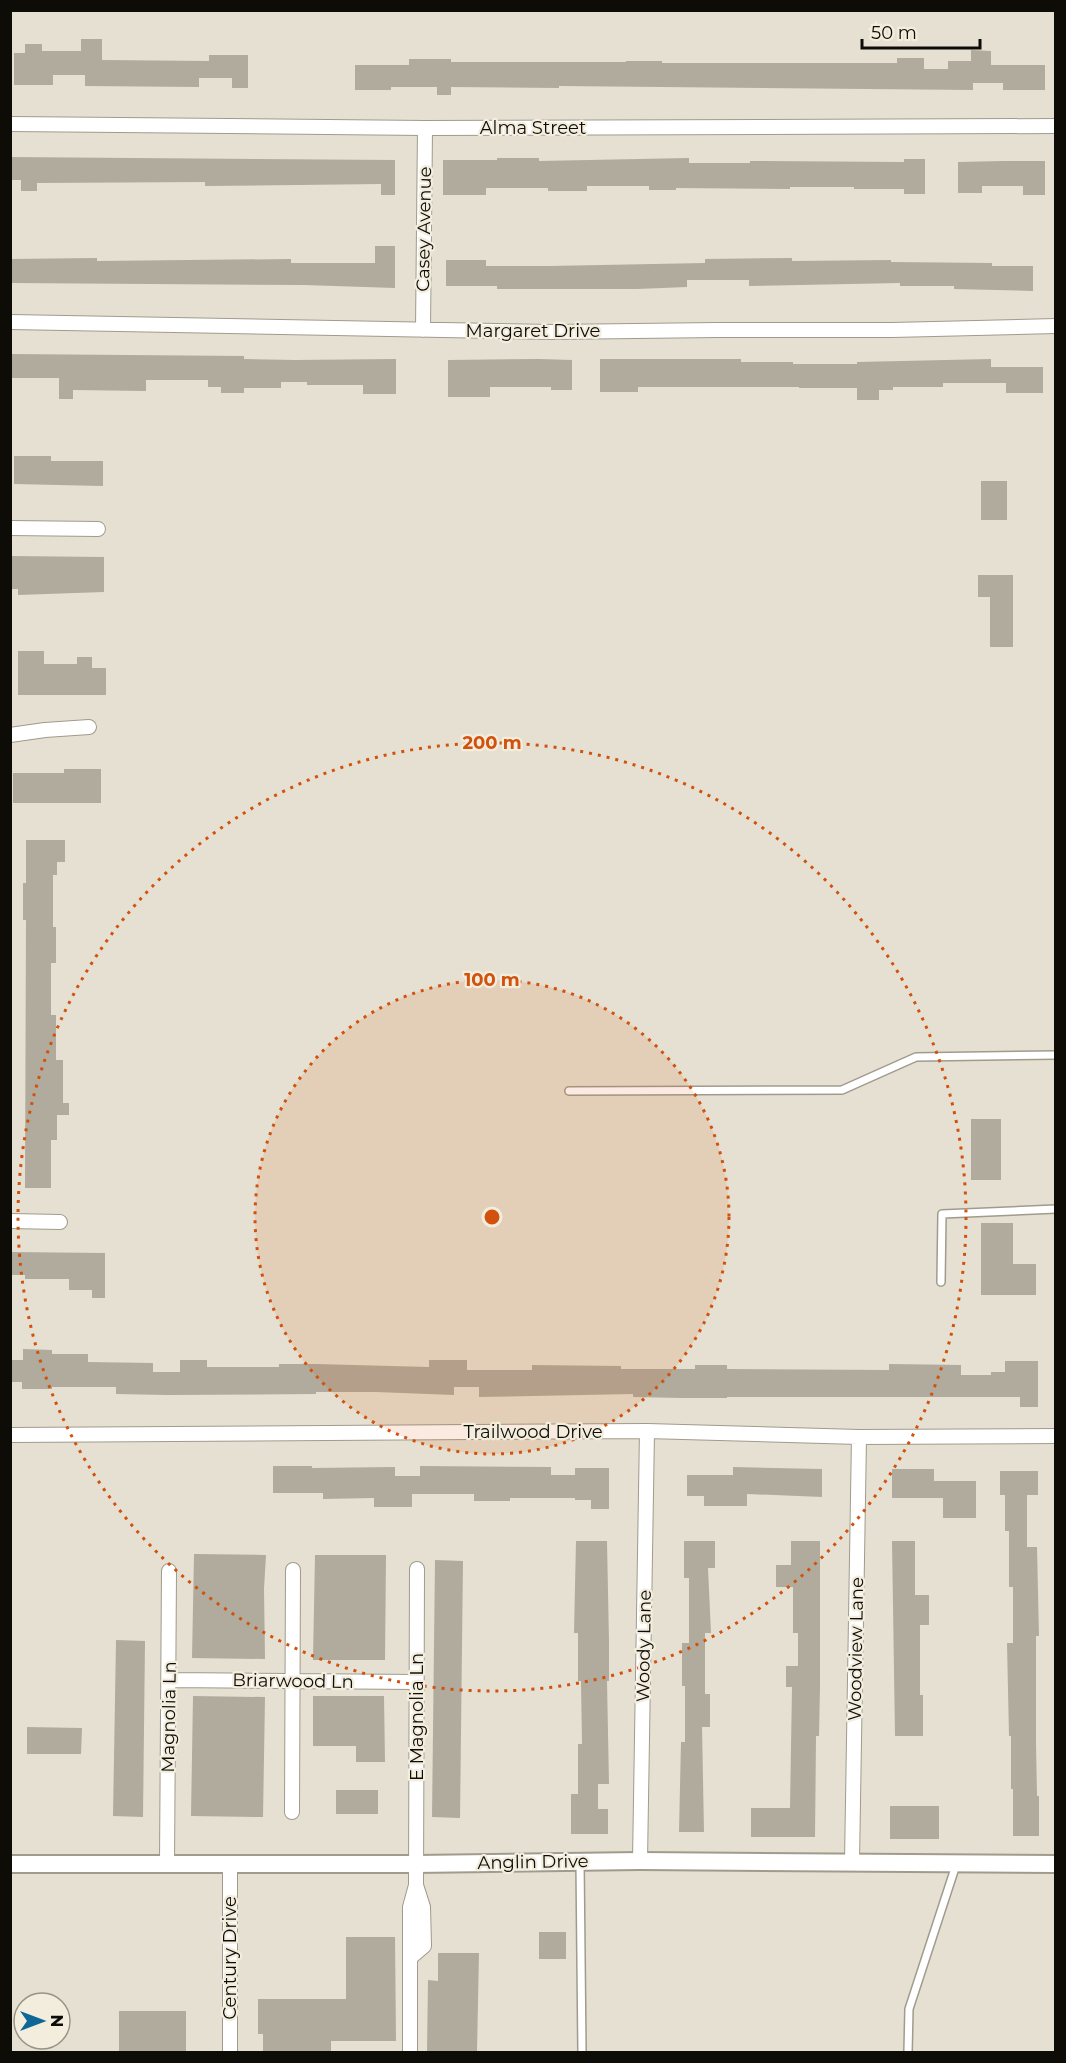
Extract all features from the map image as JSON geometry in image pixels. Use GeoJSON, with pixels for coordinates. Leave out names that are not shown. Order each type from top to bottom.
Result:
{"type":"FeatureCollection","features":[{"type":"Feature","properties":{"kind":"street","name":"Alma Street"},"geometry":{"type":"LineString","coordinates":[[10,124],[425,128],[1056,126]]}},
{"type":"Feature","properties":{"kind":"street","name":"Casey Avenue"},"geometry":{"type":"LineString","coordinates":[[423,330],[425,128]]}},
{"type":"Feature","properties":{"kind":"street","name":"Margaret Drive"},"geometry":{"type":"LineString","coordinates":[[10,322],[552,332],[892,330],[1056,326]]}},
{"type":"Feature","properties":{"kind":"street"},"geometry":{"type":"LineString","coordinates":[[10,528],[98,529]]}},
{"type":"Feature","properties":{"kind":"street"},"geometry":{"type":"LineString","coordinates":[[10,735],[89,727]]}},
{"type":"Feature","properties":{"kind":"street"},"geometry":{"type":"LineString","coordinates":[[10,1221],[60,1222]]}},
{"type":"Feature","properties":{"kind":"street","name":"Trailwood Drive"},"geometry":{"type":"LineString","coordinates":[[10,1435],[647,1431],[860,1437],[1056,1436]]}},
{"type":"Feature","properties":{"kind":"street","name":"Woody Lane"},"geometry":{"type":"LineString","coordinates":[[640,1861],[647,1431]]}},
{"type":"Feature","properties":{"kind":"street","name":"Woodview Lane"},"geometry":{"type":"LineString","coordinates":[[852,1862],[860,1437]]}},
{"type":"Feature","properties":{"kind":"street","name":"E Magnolia Ln"},"geometry":{"type":"LineString","coordinates":[[410,2052],[410,1907],[416,1885],[417,1569]]}},
{"type":"Feature","properties":{"kind":"street"},"geometry":{"type":"LineString","coordinates":[[292,1812],[293,1570]]}},
{"type":"Feature","properties":{"kind":"street","name":"Magnolia Ln"},"geometry":{"type":"LineString","coordinates":[[167,1864],[169,1571]]}},
{"type":"Feature","properties":{"kind":"street","name":"Briarwood Ln"},"geometry":{"type":"LineString","coordinates":[[170,1680],[417,1682]]}},
{"type":"Feature","properties":{"kind":"street","name":"Anglin Drive"},"geometry":{"type":"LineString","coordinates":[[10,1864],[416,1864],[640,1861],[1056,1864]]}},
{"type":"Feature","properties":{"kind":"street","name":"Century Drive"},"geometry":{"type":"LineString","coordinates":[[230,1864],[230,2052]]}},
{"type":"Feature","properties":{"kind":"lane"},"geometry":{"type":"LineString","coordinates":[[568,1091],[842,1090],[916,1057],[1056,1055]]}},
{"type":"Feature","properties":{"kind":"lane"},"geometry":{"type":"LineString","coordinates":[[941,1282],[942,1214],[1056,1209]]}},
{"type":"Feature","properties":{"kind":"lane"},"geometry":{"type":"LineString","coordinates":[[580,1862],[582,2052]]}},
{"type":"Feature","properties":{"kind":"lane"},"geometry":{"type":"LineString","coordinates":[[908,2052],[909,2009],[957,1863]]}},
{"type":"Feature","properties":{"kind":"building"},"geometry":{"type":"Polygon","coordinates":[[[81,39],[102,39],[102,60],[209,61],[209,55],[248,55],[248,88],[232,88],[232,78],[199,78],[199,87],[85,86],[85,75],[53,75],[53,85],[14,85],[14,53],[25,53],[25,44],[42,44],[42,51],[81,51],[81,39]]]}},
{"type":"Feature","properties":{"kind":"building"},"geometry":{"type":"Polygon","coordinates":[[[971,50],[991,51],[991,65],[1045,65],[1045,90],[1003,90],[1003,83],[973,83],[973,90],[451,87],[451,95],[437,95],[437,87],[355,90],[355,65],[409,65],[409,59],[451,59],[451,62],[897,63],[897,58],[924,58],[924,69],[948,69],[948,61],[971,61],[971,50]]]}},
{"type":"Feature","properties":{"kind":"building"},"geometry":{"type":"Polygon","coordinates":[[[10,157],[395,160],[395,195],[381,195],[381,184],[205,186],[205,182],[37,183],[37,191],[21,191],[21,180],[10,180],[10,157]]]}},
{"type":"Feature","properties":{"kind":"building"},"geometry":{"type":"Polygon","coordinates":[[[497,158],[539,158],[539,161],[689,158],[689,163],[904,162],[904,159],[925,159],[925,194],[904,194],[904,189],[854,189],[854,187],[649,190],[649,186],[587,186],[587,191],[548,191],[548,188],[486,188],[486,195],[443,195],[443,160],[497,160],[497,158]]]}},
{"type":"Feature","properties":{"kind":"building"},"geometry":{"type":"Polygon","coordinates":[[[1045,161],[1045,195],[1023,195],[1023,186],[982,186],[982,193],[958,193],[958,162],[1045,161]]]}},
{"type":"Feature","properties":{"kind":"building"},"geometry":{"type":"Polygon","coordinates":[[[375,246],[395,246],[395,288],[304,285],[10,283],[10,259],[97,258],[97,261],[291,259],[291,263],[375,263],[375,246]]]}},
{"type":"Feature","properties":{"kind":"building"},"geometry":{"type":"Polygon","coordinates":[[[792,258],[792,261],[891,260],[891,262],[992,263],[992,266],[1033,266],[1033,291],[954,289],[954,286],[900,286],[900,283],[749,286],[749,280],[687,280],[687,287],[637,289],[497,289],[497,286],[446,286],[446,260],[486,260],[486,266],[549,266],[705,263],[705,259],[792,258]]]}},
{"type":"Feature","properties":{"kind":"building"},"geometry":{"type":"Polygon","coordinates":[[[10,354],[244,356],[244,359],[295,360],[396,359],[396,394],[363,394],[363,385],[307,385],[307,382],[281,382],[281,388],[244,388],[244,393],[221,393],[221,387],[208,387],[208,380],[146,380],[146,391],[73,390],[73,399],[59,399],[59,378],[10,378],[10,354]]]}},
{"type":"Feature","properties":{"kind":"building"},"geometry":{"type":"Polygon","coordinates":[[[600,359],[741,359],[741,362],[857,364],[857,362],[991,359],[991,367],[1043,367],[1043,393],[1006,393],[1006,383],[943,383],[943,387],[893,387],[893,390],[879,390],[879,400],[857,400],[857,388],[638,387],[638,392],[600,392],[600,359]]]}},
{"type":"Feature","properties":{"kind":"building"},"geometry":{"type":"Polygon","coordinates":[[[448,360],[572,360],[572,390],[551,390],[551,387],[490,387],[490,397],[448,397],[448,360]]]}},
{"type":"Feature","properties":{"kind":"building"},"geometry":{"type":"Polygon","coordinates":[[[14,456],[51,456],[51,461],[103,461],[103,486],[14,484],[14,456]]]}},
{"type":"Feature","properties":{"kind":"building"},"geometry":{"type":"Polygon","coordinates":[[[981,481],[1007,481],[1007,520],[981,520],[981,481]]]}},
{"type":"Feature","properties":{"kind":"building"},"geometry":{"type":"Polygon","coordinates":[[[10,556],[104,557],[104,592],[18,595],[18,589],[10,589],[10,556]]]}},
{"type":"Feature","properties":{"kind":"building"},"geometry":{"type":"Polygon","coordinates":[[[978,575],[1013,575],[1013,647],[990,647],[990,597],[978,597],[978,575]]]}},
{"type":"Feature","properties":{"kind":"building"},"geometry":{"type":"Polygon","coordinates":[[[18,651],[44,651],[44,664],[77,664],[77,657],[92,657],[92,668],[106,668],[106,695],[18,695],[18,651]]]}},
{"type":"Feature","properties":{"kind":"building"},"geometry":{"type":"Polygon","coordinates":[[[64,769],[101,769],[101,803],[13,803],[13,773],[64,773],[64,769]]]}},
{"type":"Feature","properties":{"kind":"building"},"geometry":{"type":"Polygon","coordinates":[[[26,840],[65,840],[65,862],[57,862],[57,875],[53,875],[56,963],[51,963],[51,1015],[56,1015],[56,1060],[63,1060],[63,1103],[69,1103],[69,1115],[57,1115],[57,1140],[51,1140],[51,1188],[25,1188],[26,920],[23,920],[23,883],[26,883],[26,840]]]}},
{"type":"Feature","properties":{"kind":"building"},"geometry":{"type":"Polygon","coordinates":[[[971,1119],[1001,1119],[1001,1180],[971,1180],[971,1119]]]}},
{"type":"Feature","properties":{"kind":"building"},"geometry":{"type":"Polygon","coordinates":[[[981,1223],[1013,1223],[1013,1264],[1036,1264],[1036,1295],[981,1295],[981,1223]]]}},
{"type":"Feature","properties":{"kind":"building"},"geometry":{"type":"Polygon","coordinates":[[[10,1252],[105,1253],[105,1298],[92,1298],[92,1290],[69,1290],[69,1279],[25,1279],[25,1275],[10,1275],[10,1252]]]}},
{"type":"Feature","properties":{"kind":"building"},"geometry":{"type":"Polygon","coordinates":[[[23,1349],[52,1350],[52,1354],[88,1354],[88,1362],[153,1363],[153,1372],[180,1372],[180,1360],[207,1360],[207,1367],[279,1367],[279,1364],[316,1364],[429,1367],[429,1360],[467,1360],[467,1370],[532,1370],[532,1365],[621,1366],[621,1369],[695,1369],[695,1365],[727,1365],[727,1369],[889,1370],[889,1364],[961,1365],[961,1375],[991,1375],[991,1372],[1005,1372],[1005,1361],[1038,1361],[1038,1407],[1020,1407],[1020,1397],[682,1398],[633,1397],[633,1394],[479,1397],[479,1387],[454,1387],[454,1395],[316,1392],[316,1394],[167,1395],[116,1394],[116,1387],[22,1389],[22,1382],[10,1382],[10,1360],[23,1360],[23,1349]]]}},
{"type":"Feature","properties":{"kind":"building"},"geometry":{"type":"Polygon","coordinates":[[[273,1466],[395,1467],[395,1476],[420,1476],[420,1466],[551,1467],[551,1475],[575,1475],[575,1468],[609,1468],[609,1509],[591,1509],[591,1500],[575,1500],[575,1498],[510,1498],[510,1501],[474,1501],[474,1494],[412,1494],[412,1507],[374,1507],[374,1498],[323,1499],[323,1493],[273,1493],[273,1466]]]}},
{"type":"Feature","properties":{"kind":"building"},"geometry":{"type":"Polygon","coordinates":[[[733,1467],[822,1469],[822,1497],[747,1494],[747,1506],[704,1506],[704,1496],[687,1496],[687,1475],[733,1475],[733,1467]]]}},
{"type":"Feature","properties":{"kind":"building"},"geometry":{"type":"Polygon","coordinates":[[[892,1469],[934,1469],[934,1481],[976,1481],[976,1518],[943,1518],[943,1498],[892,1498],[892,1469]]]}},
{"type":"Feature","properties":{"kind":"building"},"geometry":{"type":"Polygon","coordinates":[[[1000,1471],[1038,1471],[1038,1495],[1027,1495],[1027,1547],[1037,1547],[1039,1636],[1036,1636],[1036,1744],[1039,1836],[1013,1836],[1007,1643],[1013,1643],[1013,1587],[1009,1587],[1009,1531],[1005,1531],[1005,1495],[1000,1495],[1000,1471]]]}},
{"type":"Feature","properties":{"kind":"building"},"geometry":{"type":"Polygon","coordinates":[[[576,1541],[607,1541],[609,1784],[598,1784],[598,1809],[608,1809],[608,1834],[571,1834],[571,1794],[578,1794],[578,1744],[582,1744],[578,1633],[574,1633],[576,1541]]]}},
{"type":"Feature","properties":{"kind":"building"},"geometry":{"type":"Polygon","coordinates":[[[684,1541],[715,1541],[715,1568],[708,1568],[711,1633],[705,1633],[705,1694],[710,1694],[710,1727],[702,1727],[704,1832],[679,1832],[681,1742],[685,1742],[682,1643],[689,1643],[689,1578],[684,1578],[684,1541]]]}},
{"type":"Feature","properties":{"kind":"building"},"geometry":{"type":"Polygon","coordinates":[[[791,1541],[820,1541],[820,1687],[819,1736],[816,1736],[815,1837],[751,1837],[751,1808],[790,1808],[792,1687],[786,1687],[786,1666],[798,1666],[798,1633],[793,1633],[793,1587],[776,1587],[776,1565],[791,1565],[791,1541]]]}},
{"type":"Feature","properties":{"kind":"building"},"geometry":{"type":"Polygon","coordinates":[[[892,1541],[915,1541],[915,1595],[929,1595],[929,1625],[920,1625],[920,1695],[923,1695],[923,1736],[895,1736],[892,1541]]]}},
{"type":"Feature","properties":{"kind":"building"},"geometry":{"type":"Polygon","coordinates":[[[194,1554],[266,1555],[265,1659],[192,1658],[194,1554]]]}},
{"type":"Feature","properties":{"kind":"building"},"geometry":{"type":"Polygon","coordinates":[[[315,1555],[386,1555],[385,1660],[313,1660],[315,1555]]]}},
{"type":"Feature","properties":{"kind":"building"},"geometry":{"type":"Polygon","coordinates":[[[435,1560],[463,1561],[460,1818],[432,1817],[435,1560]]]}},
{"type":"Feature","properties":{"kind":"building"},"geometry":{"type":"Polygon","coordinates":[[[116,1640],[145,1641],[143,1817],[113,1816],[116,1640]]]}},
{"type":"Feature","properties":{"kind":"building"},"geometry":{"type":"Polygon","coordinates":[[[193,1696],[265,1697],[263,1817],[191,1816],[193,1696]]]}},
{"type":"Feature","properties":{"kind":"building"},"geometry":{"type":"Polygon","coordinates":[[[313,1696],[384,1696],[385,1762],[356,1762],[356,1746],[313,1746],[313,1696]]]}},
{"type":"Feature","properties":{"kind":"building"},"geometry":{"type":"Polygon","coordinates":[[[27,1727],[82,1728],[81,1754],[27,1754],[27,1727]]]}},
{"type":"Feature","properties":{"kind":"building"},"geometry":{"type":"Polygon","coordinates":[[[336,1790],[378,1790],[378,1814],[336,1814],[336,1790]]]}},
{"type":"Feature","properties":{"kind":"building"},"geometry":{"type":"Polygon","coordinates":[[[890,1806],[939,1806],[939,1839],[890,1839],[890,1806]]]}},
{"type":"Feature","properties":{"kind":"building"},"geometry":{"type":"Polygon","coordinates":[[[539,1932],[566,1932],[566,1959],[539,1959],[539,1932]]]}},
{"type":"Feature","properties":{"kind":"building"},"geometry":{"type":"Polygon","coordinates":[[[346,1937],[395,1937],[396,2041],[331,2041],[331,2052],[263,2052],[263,2034],[258,2034],[258,1999],[346,1999],[346,1937]]]}},
{"type":"Feature","properties":{"kind":"building"},"geometry":{"type":"Polygon","coordinates":[[[438,1953],[479,1953],[477,2052],[427,2052],[428,1980],[438,1981],[438,1953]]]}},
{"type":"Feature","properties":{"kind":"building"},"geometry":{"type":"Polygon","coordinates":[[[119,2011],[186,2011],[186,2052],[119,2052],[119,2011]]]}}]}
